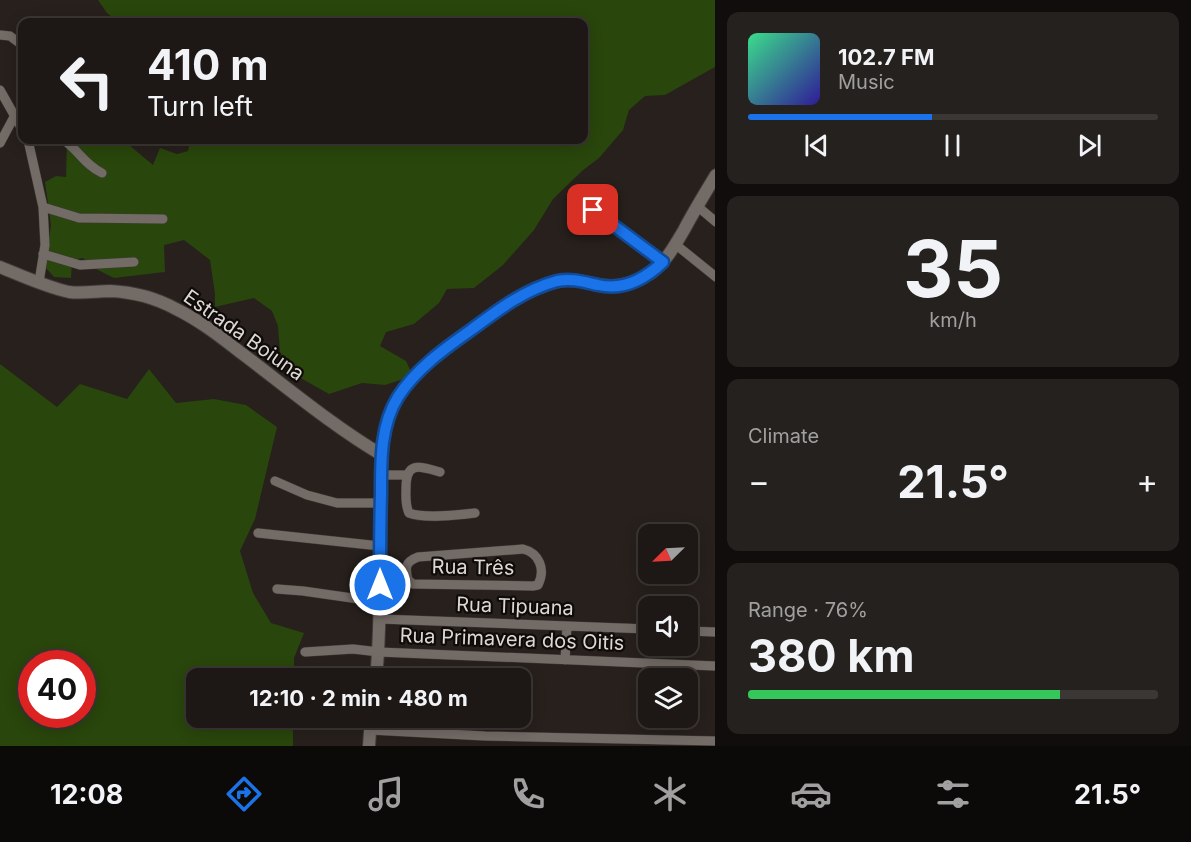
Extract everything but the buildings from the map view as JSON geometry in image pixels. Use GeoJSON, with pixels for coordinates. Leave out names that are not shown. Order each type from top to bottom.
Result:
{"type":"FeatureCollection","features":[{"type":"Feature","properties":{"kind":"street"},"geometry":{"type":"LineString","coordinates":[[0,35],[10,36],[18,42]]}},
{"type":"Feature","properties":{"kind":"street"},"geometry":{"type":"LineString","coordinates":[[0,90],[18,122]]}},
{"type":"Feature","properties":{"kind":"street"},"geometry":{"type":"LineString","coordinates":[[0,143],[15,116]]}},
{"type":"Feature","properties":{"kind":"street"},"geometry":{"type":"LineString","coordinates":[[29,144],[43,207],[45,245],[39,282]]}},
{"type":"Feature","properties":{"kind":"street"},"geometry":{"type":"LineString","coordinates":[[69,144],[90,168],[102,173]]}},
{"type":"Feature","properties":{"kind":"street"},"geometry":{"type":"LineString","coordinates":[[377,668],[382,455],[385,431],[398,397],[427,363],[449,345],[519,296],[535,288],[560,280],[576,279],[601,286],[621,286],[638,281],[652,272],[663,262],[675,244],[715,176]]}},
{"type":"Feature","properties":{"kind":"street"},"geometry":{"type":"LineString","coordinates":[[698,206],[715,221]]}},
{"type":"Feature","properties":{"kind":"street"},"geometry":{"type":"LineString","coordinates":[[43,207],[79,218],[163,219]]}},
{"type":"Feature","properties":{"kind":"street"},"geometry":{"type":"LineString","coordinates":[[675,244],[715,276]]}},
{"type":"Feature","properties":{"kind":"street"},"geometry":{"type":"LineString","coordinates":[[43,254],[80,265],[134,262]]}},
{"type":"Feature","properties":{"kind":"street","name":"Estrada Boiuna"},"geometry":{"type":"LineString","coordinates":[[0,267],[69,292],[110,291],[135,294],[177,309],[216,333],[356,440],[382,455]]}},
{"type":"Feature","properties":{"kind":"street"},"geometry":{"type":"LineString","coordinates":[[440,472],[427,468],[415,468],[409,471],[406,476],[406,505],[409,513],[415,515],[475,513]]}},
{"type":"Feature","properties":{"kind":"street"},"geometry":{"type":"LineString","coordinates":[[381,475],[406,476]]}},
{"type":"Feature","properties":{"kind":"street"},"geometry":{"type":"LineString","coordinates":[[275,481],[307,495],[337,503],[381,503]]}},
{"type":"Feature","properties":{"kind":"street"},"geometry":{"type":"LineString","coordinates":[[258,533],[380,546]]}},
{"type":"Feature","properties":{"kind":"street","name":"Rua Três"},"geometry":{"type":"LineString","coordinates":[[523,549],[531,551],[539,560],[541,579],[538,585],[533,586],[412,584],[408,580],[407,567],[411,560],[418,557],[523,549]]}},
{"type":"Feature","properties":{"kind":"street"},"geometry":{"type":"LineString","coordinates":[[380,568],[407,567]]}},
{"type":"Feature","properties":{"kind":"street"},"geometry":{"type":"LineString","coordinates":[[277,589],[380,602]]}},
{"type":"Feature","properties":{"kind":"street","name":"Rua Tipuana"},"geometry":{"type":"LineString","coordinates":[[380,620],[638,629]]}},
{"type":"Feature","properties":{"kind":"street"},"geometry":{"type":"LineString","coordinates":[[565,660],[567,626]]}},
{"type":"Feature","properties":{"kind":"street"},"geometry":{"type":"LineString","coordinates":[[698,631],[715,632]]}},
{"type":"Feature","properties":{"kind":"street","name":"Rua Primavera dos Oitis"},"geometry":{"type":"LineString","coordinates":[[305,652],[353,649],[715,666]]}},
{"type":"Feature","properties":{"kind":"street"},"geometry":{"type":"LineString","coordinates":[[369,746],[370,728]]}},
{"type":"Feature","properties":{"kind":"street"},"geometry":{"type":"LineString","coordinates":[[402,728],[484,741],[715,741]]}},
{"type":"Feature","properties":{"kind":"lane"},"geometry":{"type":"LineString","coordinates":[[577,198],[663,262]]}},
{"type":"Feature","properties":{"kind":"green space"},"geometry":{"type":"Polygon","coordinates":[[[98,0],[715,0],[715,67],[665,95],[645,96],[629,110],[623,130],[599,158],[553,199],[534,230],[503,265],[474,288],[447,289],[439,303],[414,324],[386,332],[380,346],[406,361],[413,376],[385,385],[362,383],[329,394],[297,376],[280,352],[278,326],[272,311],[254,298],[215,307],[210,260],[184,240],[164,245],[165,272],[114,278],[98,270],[83,258],[72,260],[71,278],[54,277],[45,267],[51,225],[45,182],[56,176],[66,177],[67,144],[128,144],[153,165],[160,148],[177,154],[188,151],[189,144],[588,144],[588,18],[113,18],[98,0]]]}},
{"type":"Feature","properties":{"kind":"green space"},"geometry":{"type":"Polygon","coordinates":[[[0,364],[57,407],[80,384],[127,399],[149,369],[176,403],[214,399],[246,405],[277,427],[255,519],[240,551],[253,593],[271,623],[304,633],[294,658],[294,668],[186,668],[186,728],[293,728],[293,746],[0,746],[0,364]]]}},
{"type":"Feature","properties":{"kind":"route"},"geometry":{"type":"LineString","coordinates":[[380,585],[381,466],[385,431],[398,397],[414,377],[449,345],[519,296],[535,288],[560,280],[576,279],[601,286],[621,286],[638,281],[663,262],[593,210]]}}]}
